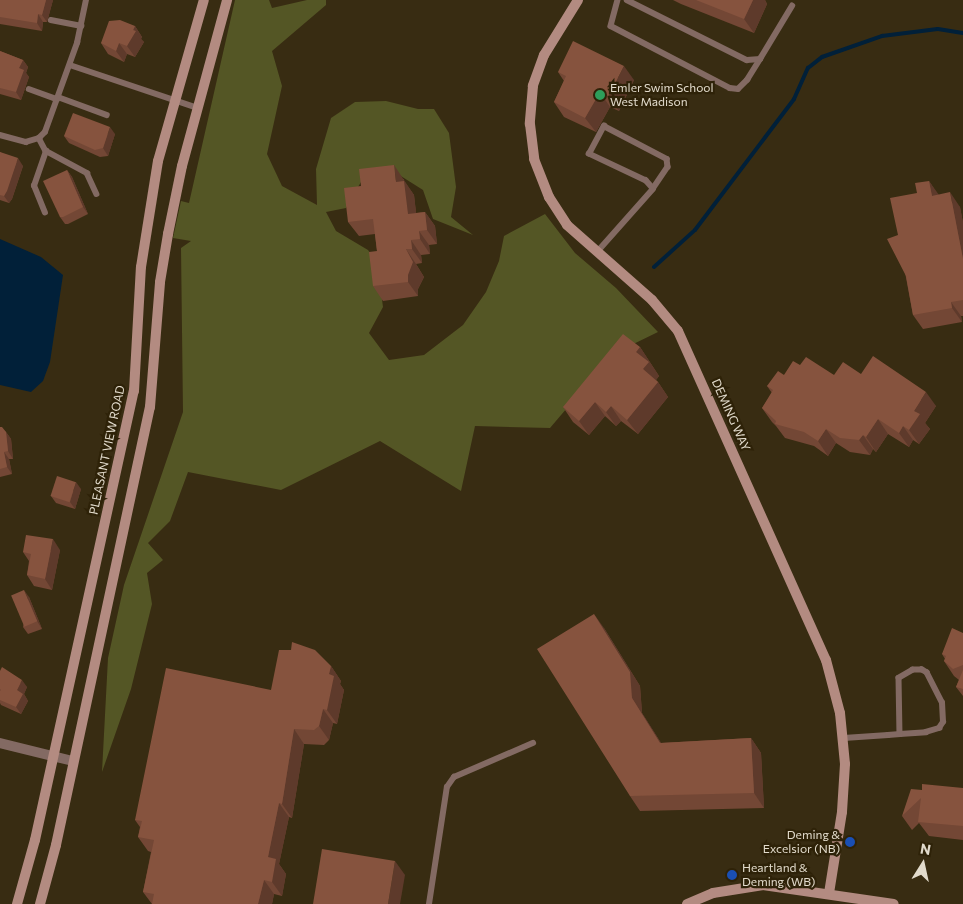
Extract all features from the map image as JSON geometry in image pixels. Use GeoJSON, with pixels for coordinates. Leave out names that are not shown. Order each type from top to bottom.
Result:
{"type":"FeatureCollection","features":[{"type":"Feature","properties":{"kind":"main road","name":"PLEASANT VIEW ROAD"},"geometry":{"type":"LineString","coordinates":[[17,904],[36,840],[52,757],[134,391],[141,267],[158,161],[204,0]]}},
{"type":"Feature","properties":{"kind":"main road"},"geometry":{"type":"LineString","coordinates":[[40,904],[56,845],[150,407],[160,282],[168,234],[198,108],[227,0]]}},
{"type":"Feature","properties":{"kind":"main road","name":"DEMING WAY"},"geometry":{"type":"LineString","coordinates":[[578,0],[538,70],[530,124],[534,159],[549,197],[568,225],[652,300],[678,331],[826,660],[844,738],[845,787],[829,893]]}},
{"type":"Feature","properties":{"kind":"main road"},"geometry":{"type":"LineString","coordinates":[[687,904],[713,894],[763,885],[829,893],[878,903],[894,904]]}},
{"type":"Feature","properties":{"kind":"street"},"geometry":{"type":"LineString","coordinates":[[0,743],[73,761]]}},
{"type":"Feature","properties":{"kind":"lane"},"geometry":{"type":"LineString","coordinates":[[0,135],[26,142],[39,138],[44,132],[70,66],[86,0]]}},
{"type":"Feature","properties":{"kind":"lane"},"geometry":{"type":"LineString","coordinates":[[618,0],[611,26],[730,88],[738,89],[747,80],[792,6]]}},
{"type":"Feature","properties":{"kind":"lane"},"geometry":{"type":"LineString","coordinates":[[627,0],[747,60],[760,59]]}},
{"type":"Feature","properties":{"kind":"lane"},"geometry":{"type":"LineString","coordinates":[[51,20],[81,26]]}},
{"type":"Feature","properties":{"kind":"lane"},"geometry":{"type":"LineString","coordinates":[[70,66],[198,108]]}},
{"type":"Feature","properties":{"kind":"lane"},"geometry":{"type":"LineString","coordinates":[[29,89],[106,116]]}},
{"type":"Feature","properties":{"kind":"lane"},"geometry":{"type":"LineString","coordinates":[[597,252],[653,189],[668,168],[667,159],[604,126],[589,154],[646,181],[653,189]]}},
{"type":"Feature","properties":{"kind":"lane"},"geometry":{"type":"LineString","coordinates":[[39,138],[46,151],[87,172],[97,194]]}},
{"type":"Feature","properties":{"kind":"lane"},"geometry":{"type":"LineString","coordinates":[[45,213],[34,186],[46,151]]}},
{"type":"Feature","properties":{"kind":"lane"},"geometry":{"type":"LineString","coordinates":[[844,738],[900,734],[926,732],[944,722],[942,703],[927,673],[922,670],[913,670],[899,678],[900,734]]}},
{"type":"Feature","properties":{"kind":"lane"},"geometry":{"type":"LineString","coordinates":[[429,904],[447,787],[454,777],[534,743]]}},
{"type":"Feature","properties":{"kind":"lane"},"geometry":{"type":"LineString","coordinates":[[825,904],[829,893]]}},
{"type":"Feature","properties":{"kind":"green space"},"geometry":{"type":"Polygon","coordinates":[[[235,0],[269,0],[272,8],[307,0],[326,0],[326,5],[272,51],[282,86],[267,154],[282,186],[317,205],[316,169],[331,118],[355,102],[386,101],[418,109],[434,109],[449,133],[456,187],[451,217],[473,235],[433,219],[423,190],[396,173],[365,175],[346,208],[326,212],[336,231],[368,250],[377,262],[383,307],[369,333],[389,360],[424,355],[463,325],[486,292],[499,261],[504,236],[545,214],[575,253],[616,288],[658,332],[613,354],[550,428],[475,426],[461,491],[380,441],[281,490],[188,472],[170,521],[148,543],[163,560],[147,573],[152,604],[131,689],[102,772],[108,658],[124,585],[183,412],[181,248],[191,241],[173,238],[181,201],[189,203],[235,0]]]}},
{"type":"Feature","properties":{"kind":"water"},"geometry":{"type":"Polygon","coordinates":[[[0,239],[41,257],[63,275],[50,362],[43,381],[31,392],[0,385],[0,239]]]}},
{"type":"Feature","properties":{"kind":"building"},"geometry":{"type":"Polygon","coordinates":[[[0,0],[46,0],[42,15],[38,14],[37,23],[0,17],[0,0]]]}},
{"type":"Feature","properties":{"kind":"building"},"geometry":{"type":"Polygon","coordinates":[[[696,0],[753,0],[744,19],[696,0]]]}},
{"type":"Feature","properties":{"kind":"building"},"geometry":{"type":"Polygon","coordinates":[[[120,20],[135,26],[133,30],[136,31],[127,46],[119,43],[116,51],[101,43],[109,21],[120,20]]]}},
{"type":"Feature","properties":{"kind":"building"},"geometry":{"type":"Polygon","coordinates":[[[573,41],[624,66],[608,97],[600,92],[585,118],[554,102],[566,76],[558,72],[573,41]]]}},
{"type":"Feature","properties":{"kind":"building"},"geometry":{"type":"Polygon","coordinates":[[[0,51],[23,60],[19,68],[24,70],[16,92],[0,88],[0,51]]]}},
{"type":"Feature","properties":{"kind":"building"},"geometry":{"type":"Polygon","coordinates":[[[73,113],[110,127],[103,148],[95,150],[64,136],[73,113]]]}},
{"type":"Feature","properties":{"kind":"building"},"geometry":{"type":"Polygon","coordinates":[[[0,152],[18,158],[4,196],[0,195],[0,152]]]}},
{"type":"Feature","properties":{"kind":"building"},"geometry":{"type":"Polygon","coordinates":[[[394,165],[396,182],[404,181],[408,214],[425,212],[427,230],[419,231],[420,239],[411,240],[412,249],[406,249],[413,262],[408,275],[408,282],[373,286],[369,252],[377,251],[373,219],[348,222],[344,188],[361,186],[359,169],[394,165]]]}},
{"type":"Feature","properties":{"kind":"building"},"geometry":{"type":"Polygon","coordinates":[[[67,170],[83,207],[60,217],[43,181],[67,170]]]}},
{"type":"Feature","properties":{"kind":"building"},"geometry":{"type":"Polygon","coordinates":[[[929,181],[932,196],[950,192],[963,259],[963,300],[951,302],[952,308],[913,315],[906,276],[887,239],[898,235],[890,198],[917,193],[915,183],[929,181]]]}},
{"type":"Feature","properties":{"kind":"building"},"geometry":{"type":"Polygon","coordinates":[[[623,334],[640,347],[636,352],[649,362],[643,369],[658,382],[627,420],[611,406],[606,412],[595,402],[579,421],[563,407],[623,334]]]}},
{"type":"Feature","properties":{"kind":"building"},"geometry":{"type":"Polygon","coordinates":[[[873,356],[926,392],[914,411],[920,414],[909,430],[903,426],[899,433],[878,419],[866,437],[863,435],[859,440],[840,438],[826,429],[818,441],[804,432],[775,424],[776,421],[762,408],[773,390],[767,386],[778,371],[784,375],[793,361],[800,365],[806,357],[834,375],[843,362],[861,374],[873,356]]]}},
{"type":"Feature","properties":{"kind":"building"},"geometry":{"type":"Polygon","coordinates":[[[0,427],[6,432],[8,451],[4,452],[7,467],[0,469],[0,427]]]}},
{"type":"Feature","properties":{"kind":"building"},"geometry":{"type":"Polygon","coordinates":[[[57,476],[76,482],[70,502],[51,496],[57,476]]]}},
{"type":"Feature","properties":{"kind":"building"},"geometry":{"type":"Polygon","coordinates":[[[26,535],[53,539],[45,579],[27,575],[31,554],[23,552],[26,535]]]}},
{"type":"Feature","properties":{"kind":"building"},"geometry":{"type":"Polygon","coordinates":[[[24,590],[37,621],[24,627],[11,595],[24,590]]]}},
{"type":"Feature","properties":{"kind":"building"},"geometry":{"type":"Polygon","coordinates":[[[594,614],[630,672],[632,698],[660,743],[751,738],[754,793],[630,796],[537,649],[594,614]]]}},
{"type":"Feature","properties":{"kind":"building"},"geometry":{"type":"Polygon","coordinates":[[[952,628],[963,633],[963,665],[953,669],[944,661],[946,656],[942,654],[952,628]]]}},
{"type":"Feature","properties":{"kind":"building"},"geometry":{"type":"Polygon","coordinates":[[[292,642],[315,650],[331,666],[329,674],[334,676],[327,710],[323,709],[319,726],[314,730],[294,729],[282,804],[279,803],[268,857],[276,859],[272,882],[264,880],[258,904],[152,904],[154,894],[143,892],[154,840],[138,837],[142,821],[135,820],[166,668],[271,690],[279,650],[291,650],[292,642]]]}},
{"type":"Feature","properties":{"kind":"building"},"geometry":{"type":"Polygon","coordinates":[[[2,667],[22,680],[17,690],[23,694],[16,707],[0,700],[0,671],[2,667]]]}},
{"type":"Feature","properties":{"kind":"building"},"geometry":{"type":"Polygon","coordinates":[[[963,670],[963,689],[956,687],[963,670]]]}},
{"type":"Feature","properties":{"kind":"building"},"geometry":{"type":"Polygon","coordinates":[[[922,784],[963,788],[963,826],[918,822],[921,798],[902,816],[911,789],[922,790],[922,784]]]}},
{"type":"Feature","properties":{"kind":"building"},"geometry":{"type":"Polygon","coordinates":[[[322,849],[395,861],[388,904],[313,904],[322,849]]]}},
{"type":"Feature","properties":{"kind":"waterway"},"geometry":{"type":"LineString","coordinates":[[654,267],[695,230],[794,99],[808,68],[822,57],[882,36],[938,29],[963,33]]}},
{"type":"Feature","properties":{"kind":"place","name":"Emler Swim School West Madison"},"geometry":{"type":"Point","coordinates":[600,95]}},
{"type":"Feature","properties":{"kind":"place","name":"Deming & Excelsior (NB)"},"geometry":{"type":"Point","coordinates":[850,842]}},
{"type":"Feature","properties":{"kind":"place","name":"Heartland & Deming (WB)"},"geometry":{"type":"Point","coordinates":[732,875]}}]}
